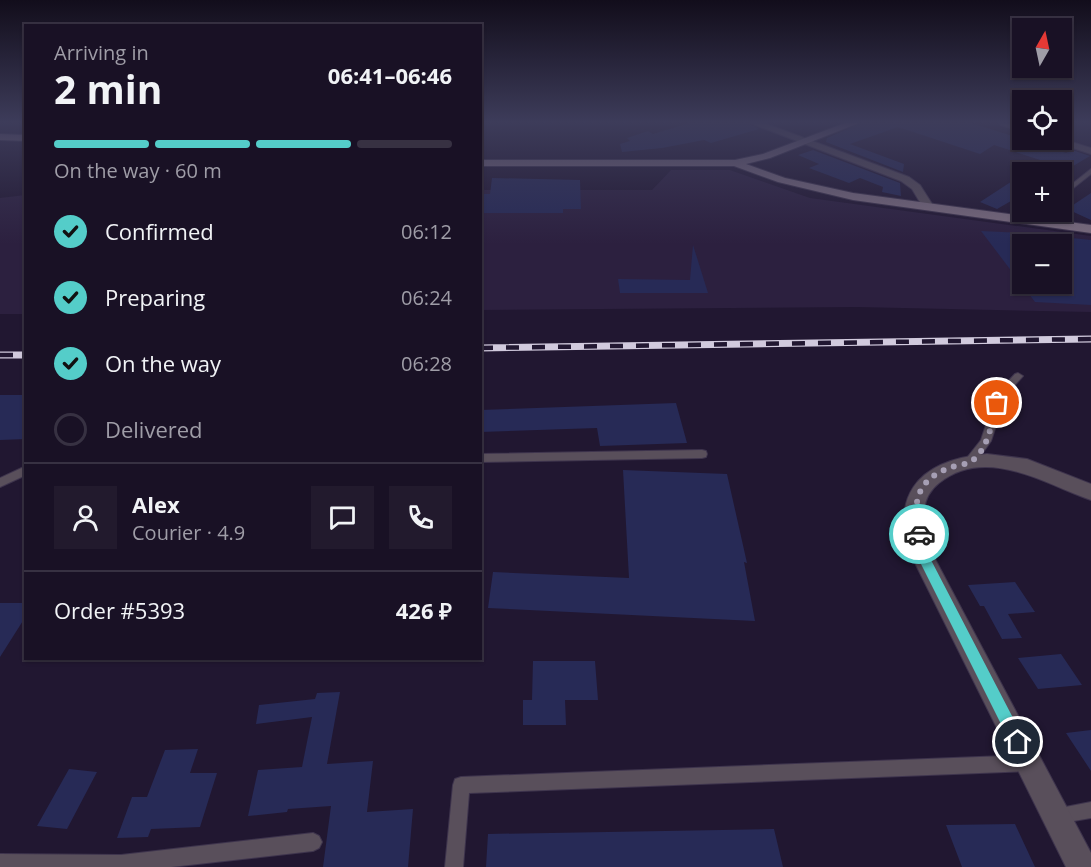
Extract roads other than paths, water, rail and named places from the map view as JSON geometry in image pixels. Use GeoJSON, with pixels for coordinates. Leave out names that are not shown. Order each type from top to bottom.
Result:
{"type":"FeatureCollection","features":[{"type":"Feature","properties":{"kind":"street"},"geometry":{"type":"LineString","coordinates":[[736,163],[762,175],[799,186],[855,197],[928,207],[1012,214]]}},
{"type":"Feature","properties":{"kind":"street"},"geometry":{"type":"LineString","coordinates":[[863,163],[904,179],[916,187],[928,207]]}},
{"type":"Feature","properties":{"kind":"street"},"geometry":{"type":"LineString","coordinates":[[1065,222],[1091,229]]}},
{"type":"Feature","properties":{"kind":"street"},"geometry":{"type":"LineString","coordinates":[[1082,867],[925,560],[914,512],[918,496],[926,482],[936,474],[970,462],[1019,464],[1091,492]]}},
{"type":"Feature","properties":{"kind":"lane"},"geometry":{"type":"LineString","coordinates":[[1072,187],[1091,171]]}},
{"type":"Feature","properties":{"kind":"lane"},"geometry":{"type":"LineString","coordinates":[[970,462],[986,441],[1001,394],[1018,376]]}},
{"type":"Feature","properties":{"kind":"lane"},"geometry":{"type":"LineString","coordinates":[[482,458],[702,454]]}},
{"type":"Feature","properties":{"kind":"lane"},"geometry":{"type":"LineString","coordinates":[[0,483],[24,471]]}},
{"type":"Feature","properties":{"kind":"lane"},"geometry":{"type":"LineString","coordinates":[[454,867],[460,785],[1028,763]]}},
{"type":"Feature","properties":{"kind":"lane"},"geometry":{"type":"LineString","coordinates":[[1055,816],[1091,810]]}},
{"type":"Feature","properties":{"kind":"lane"},"geometry":{"type":"LineString","coordinates":[[0,863],[121,864],[314,842]]}},
{"type":"Feature","properties":{"kind":"railway"},"geometry":{"type":"LineString","coordinates":[[482,348],[1091,339]]}},
{"type":"Feature","properties":{"kind":"railway"},"geometry":{"type":"LineString","coordinates":[[0,355],[24,355]]}}]}
